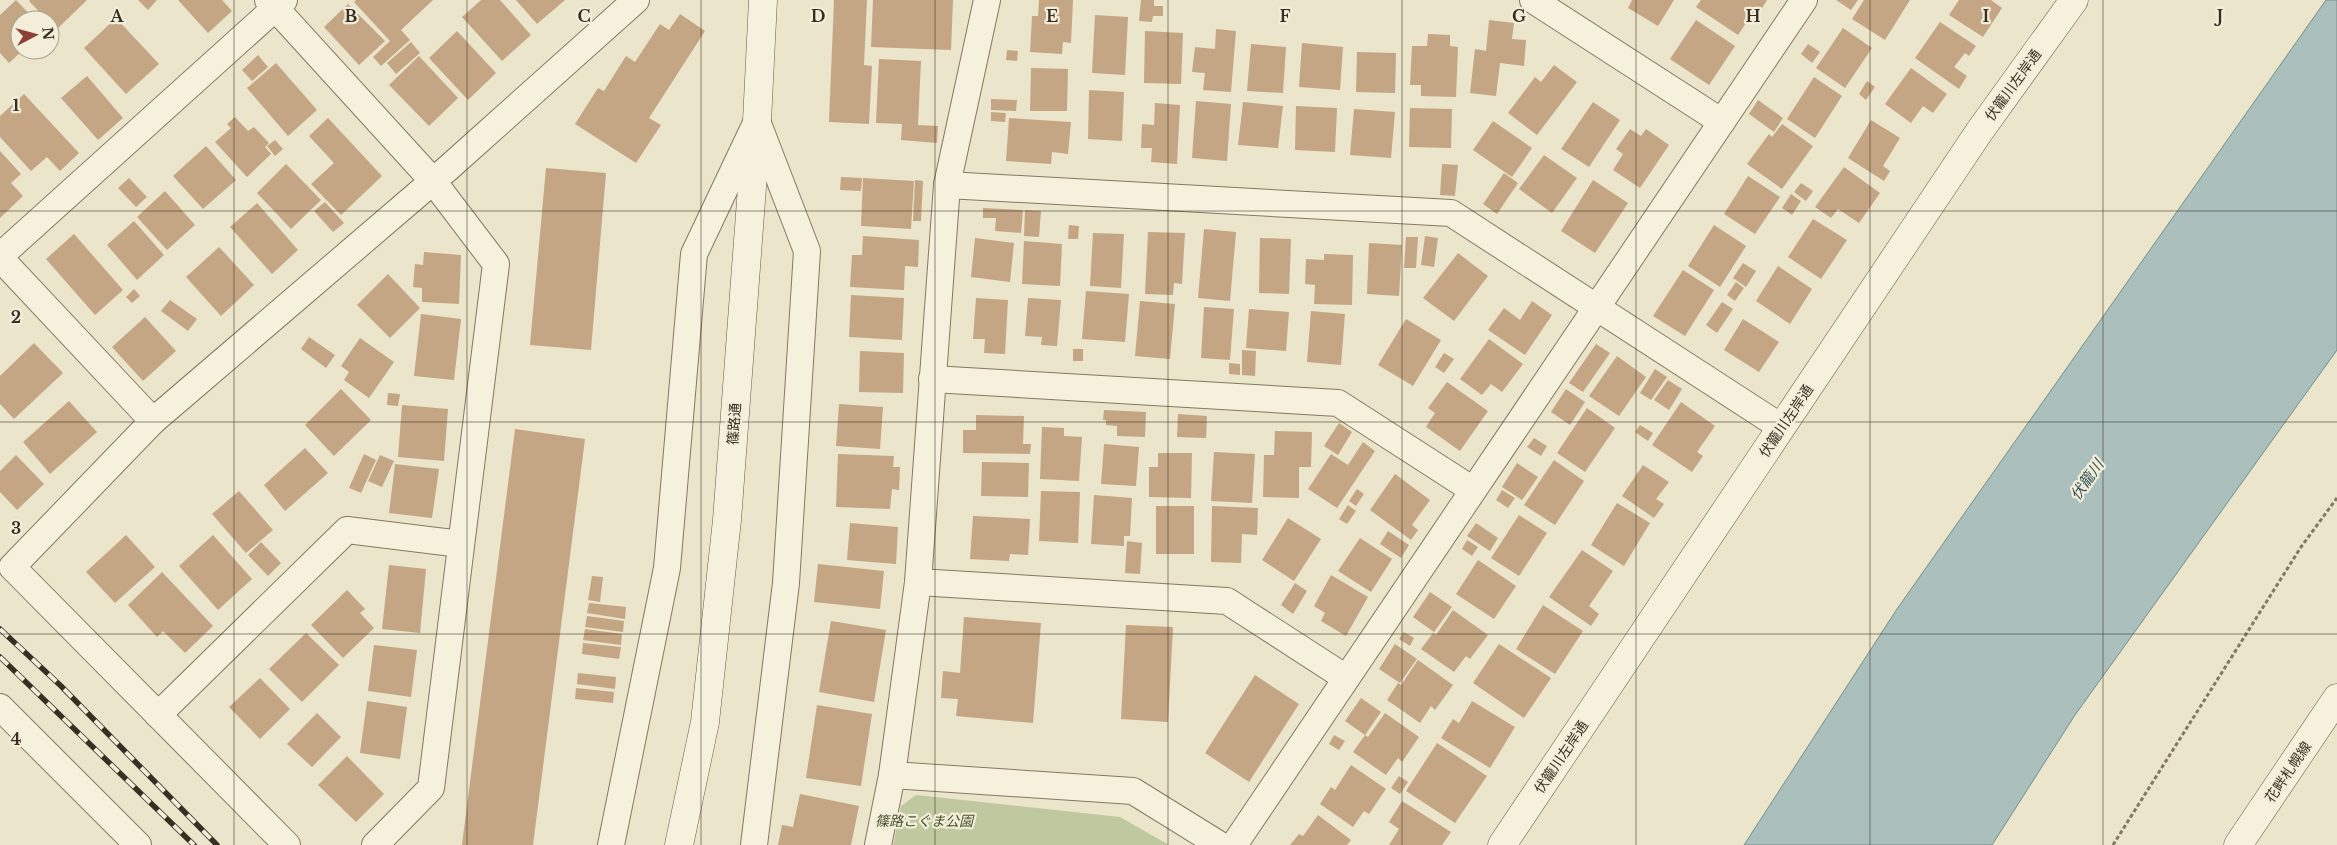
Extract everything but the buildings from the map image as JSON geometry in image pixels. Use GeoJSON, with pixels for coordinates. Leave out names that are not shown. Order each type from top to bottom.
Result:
{"type":"FeatureCollection","features":[{"type":"Feature","properties":{"kind":"main road","name":"篠路通"},"geometry":{"type":"LineString","coordinates":[[679,845],[705,722],[726,530],[757,121],[764,0]]}},
{"type":"Feature","properties":{"kind":"main road","name":"伏籠川左岸通"},"geometry":{"type":"LineString","coordinates":[[1502,845],[1979,132],[2074,0]]}},
{"type":"Feature","properties":{"kind":"main road","name":"花畔札幌線"},"geometry":{"type":"LineString","coordinates":[[2238,845],[2337,698]]}},
{"type":"Feature","properties":{"kind":"street"},"geometry":{"type":"LineString","coordinates":[[287,845],[158,715],[4,569],[153,421],[433,181],[636,0]]}},
{"type":"Feature","properties":{"kind":"street"},"geometry":{"type":"LineString","coordinates":[[878,845],[892,775],[918,582],[947,185],[987,0]]}},
{"type":"Feature","properties":{"kind":"street"},"geometry":{"type":"LineString","coordinates":[[1533,0],[1722,122]]}},
{"type":"Feature","properties":{"kind":"street"},"geometry":{"type":"LineString","coordinates":[[1234,845],[1804,0]]}},
{"type":"Feature","properties":{"kind":"street"},"geometry":{"type":"LineString","coordinates":[[153,421],[0,257],[276,3],[433,181],[496,264],[431,788],[375,845]]}},
{"type":"Feature","properties":{"kind":"street"},"geometry":{"type":"LineString","coordinates":[[610,845],[666,568],[694,254],[757,121]]}},
{"type":"Feature","properties":{"kind":"street"},"geometry":{"type":"LineString","coordinates":[[754,845],[786,583],[807,252],[757,121]]}},
{"type":"Feature","properties":{"kind":"street"},"geometry":{"type":"LineString","coordinates":[[947,185],[1451,213],[1781,427]]}},
{"type":"Feature","properties":{"kind":"street"},"geometry":{"type":"LineString","coordinates":[[932,379],[1338,403],[1473,490]]}},
{"type":"Feature","properties":{"kind":"street"},"geometry":{"type":"LineString","coordinates":[[158,715],[347,530],[461,544]]}},
{"type":"Feature","properties":{"kind":"street"},"geometry":{"type":"LineString","coordinates":[[918,582],[1228,601],[1346,678]]}},
{"type":"Feature","properties":{"kind":"street"},"geometry":{"type":"LineString","coordinates":[[0,707],[138,845]]}},
{"type":"Feature","properties":{"kind":"street"},"geometry":{"type":"LineString","coordinates":[[892,775],[1133,791],[1220,845]]}},
{"type":"Feature","properties":{"kind":"path"},"geometry":{"type":"LineString","coordinates":[[2112,845],[2301,547],[2337,498]]}},
{"type":"Feature","properties":{"kind":"green space","name":"篠路こぐま公園"},"geometry":{"type":"Polygon","coordinates":[[[916,795],[1120,817],[1169,845],[893,845],[901,806],[916,795]]]}},
{"type":"Feature","properties":{"kind":"water","name":"伏籠川"},"geometry":{"type":"Polygon","coordinates":[[[2326,0],[2337,0],[2337,350],[2075,715],[1992,845],[1744,845],[1897,609],[2326,0]]]}},
{"type":"Feature","properties":{"kind":"railway"},"geometry":{"type":"LineString","coordinates":[[0,629],[61,686],[217,845]]}},
{"type":"Feature","properties":{"kind":"railway"},"geometry":{"type":"LineString","coordinates":[[0,657],[194,845]]}}]}
